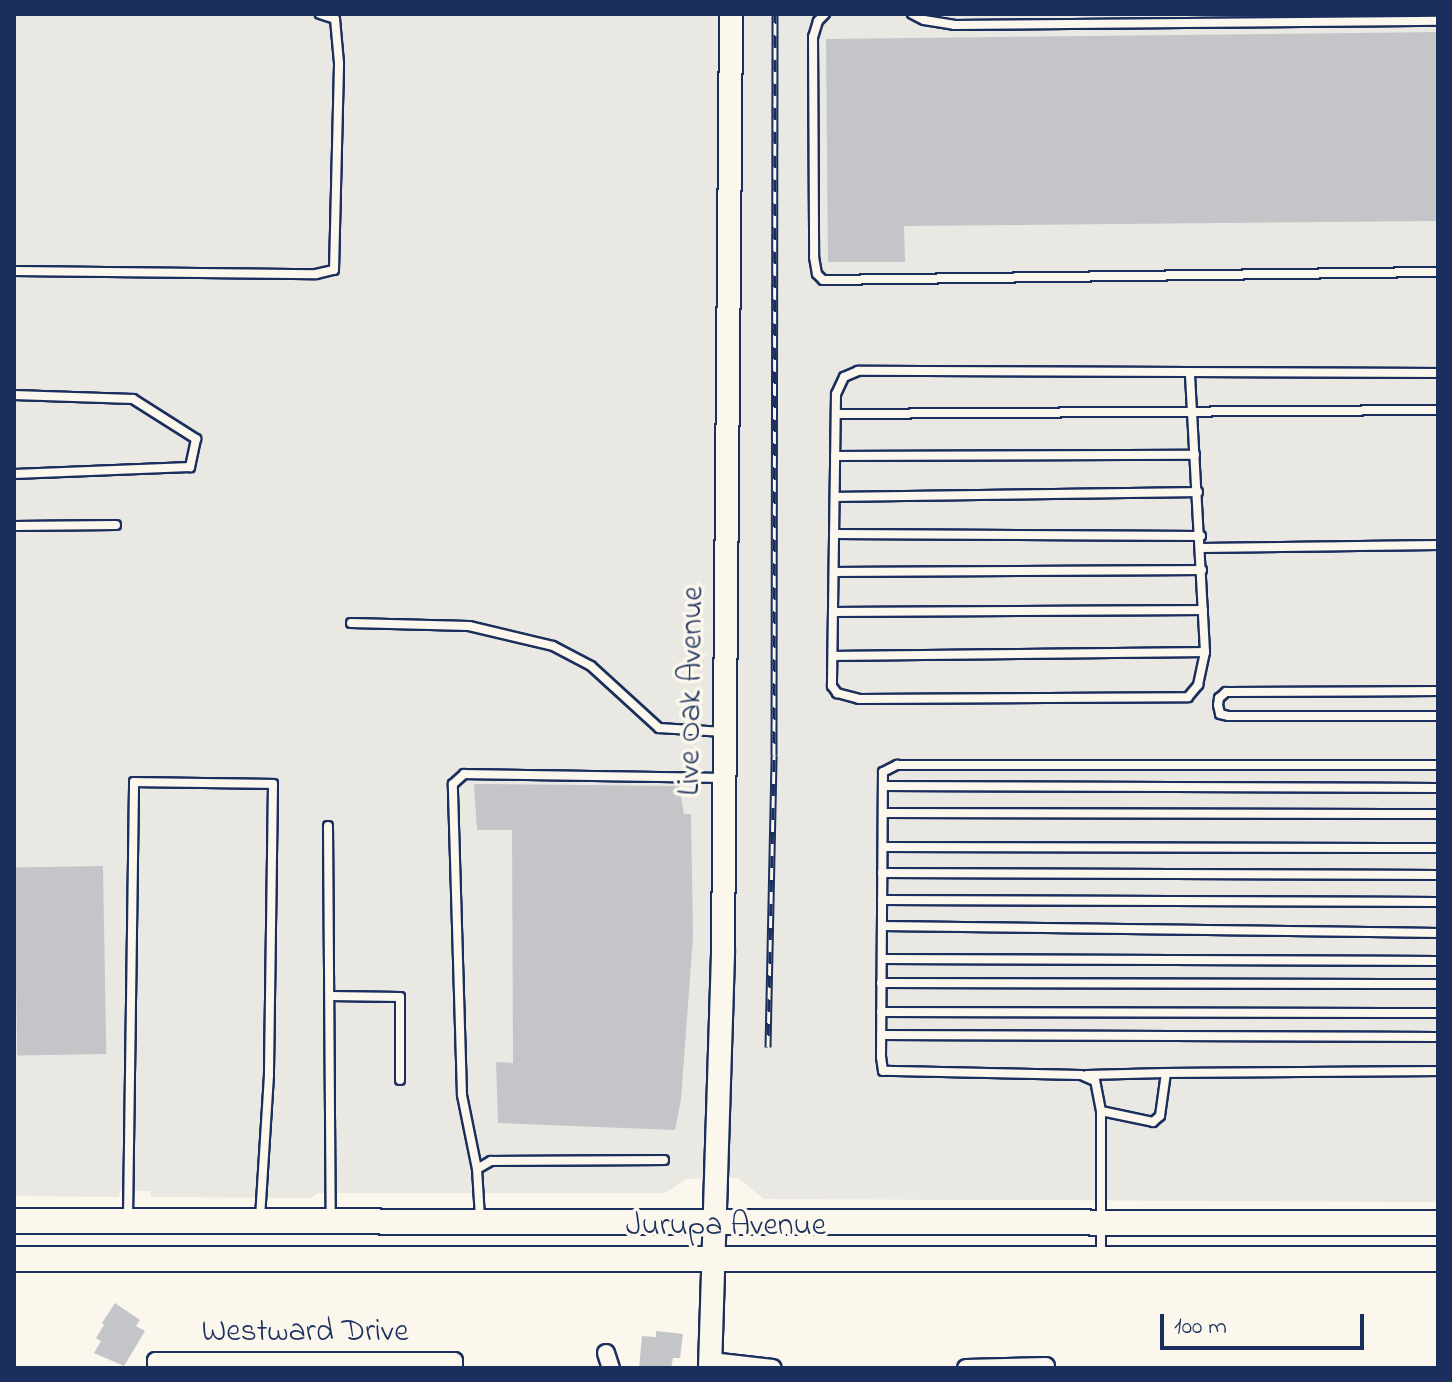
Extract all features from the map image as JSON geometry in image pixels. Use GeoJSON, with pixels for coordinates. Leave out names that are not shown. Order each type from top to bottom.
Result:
{"type":"FeatureCollection","features":[{"type":"Feature","properties":{"kind":"main road","name":"Jurupa Avenue"},"geometry":{"type":"LineString","coordinates":[[14,1221],[1438,1223]]}},
{"type":"Feature","properties":{"kind":"main road","name":"Jurupa Avenue"},"geometry":{"type":"LineString","coordinates":[[14,1259],[1438,1259]]}},
{"type":"Feature","properties":{"kind":"street","name":"Live Oak Avenue"},"geometry":{"type":"LineString","coordinates":[[711,1364],[723,953],[731,14]]}},
{"type":"Feature","properties":{"kind":"street","name":"Westward Drive"},"geometry":{"type":"LineString","coordinates":[[156,1364],[454,1364]]}},
{"type":"Feature","properties":{"kind":"street"},"geometry":{"type":"LineString","coordinates":[[711,1364],[773,1368]]}},
{"type":"Feature","properties":{"kind":"street"},"geometry":{"type":"LineString","coordinates":[[966,1368],[1046,1366]]}},
{"type":"Feature","properties":{"kind":"lane"},"geometry":{"type":"LineString","coordinates":[[320,14],[335,19],[344,14]]}},
{"type":"Feature","properties":{"kind":"lane"},"geometry":{"type":"LineString","coordinates":[[825,14],[818,21],[813,37],[814,257],[817,274],[823,280],[1438,272]]}},
{"type":"Feature","properties":{"kind":"lane"},"geometry":{"type":"LineString","coordinates":[[912,14],[924,20],[954,25],[1438,21]]}},
{"type":"Feature","properties":{"kind":"lane"},"geometry":{"type":"LineString","coordinates":[[14,271],[316,274],[334,270],[339,63],[335,19]]}},
{"type":"Feature","properties":{"kind":"lane"},"geometry":{"type":"LineString","coordinates":[[1190,372],[1205,652],[1198,685],[1188,697],[846,698],[832,686],[836,394],[844,377],[858,371],[1190,372],[1438,373]]}},
{"type":"Feature","properties":{"kind":"lane"},"geometry":{"type":"LineString","coordinates":[[14,395],[133,399],[196,439],[190,467],[14,474]]}},
{"type":"Feature","properties":{"kind":"lane"},"geometry":{"type":"LineString","coordinates":[[836,414],[1438,410]]}},
{"type":"Feature","properties":{"kind":"lane"},"geometry":{"type":"LineString","coordinates":[[835,456],[1195,455]]}},
{"type":"Feature","properties":{"kind":"lane"},"geometry":{"type":"LineString","coordinates":[[835,497],[1198,492]]}},
{"type":"Feature","properties":{"kind":"lane"},"geometry":{"type":"LineString","coordinates":[[14,526],[116,525]]}},
{"type":"Feature","properties":{"kind":"lane"},"geometry":{"type":"LineString","coordinates":[[834,534],[1201,536]]}},
{"type":"Feature","properties":{"kind":"lane"},"geometry":{"type":"LineString","coordinates":[[1201,548],[1438,545]]}},
{"type":"Feature","properties":{"kind":"lane"},"geometry":{"type":"LineString","coordinates":[[834,572],[1202,570]]}},
{"type":"Feature","properties":{"kind":"lane"},"geometry":{"type":"LineString","coordinates":[[833,612],[1203,610]]}},
{"type":"Feature","properties":{"kind":"lane"},"geometry":{"type":"LineString","coordinates":[[351,623],[469,626],[553,646],[591,666],[659,728],[725,732]]}},
{"type":"Feature","properties":{"kind":"lane"},"geometry":{"type":"LineString","coordinates":[[833,656],[1205,652]]}},
{"type":"Feature","properties":{"kind":"lane"},"geometry":{"type":"LineString","coordinates":[[1438,691],[1226,692],[1219,698],[1218,705],[1220,714],[1229,716],[1438,716]]}},
{"type":"Feature","properties":{"kind":"lane"},"geometry":{"type":"LineString","coordinates":[[1438,765],[897,765],[883,772],[881,983],[883,1071],[1081,1075],[1438,1071]]}},
{"type":"Feature","properties":{"kind":"lane"},"geometry":{"type":"LineString","coordinates":[[481,1223],[477,1169],[462,1095],[453,784],[464,774],[723,778]]}},
{"type":"Feature","properties":{"kind":"lane"},"geometry":{"type":"LineString","coordinates":[[128,1221],[134,782],[273,784],[269,1075],[260,1222]]}},
{"type":"Feature","properties":{"kind":"lane"},"geometry":{"type":"LineString","coordinates":[[883,786],[1438,788]]}},
{"type":"Feature","properties":{"kind":"lane"},"geometry":{"type":"LineString","coordinates":[[883,813],[1438,814]]}},
{"type":"Feature","properties":{"kind":"lane"},"geometry":{"type":"LineString","coordinates":[[328,826],[331,1222]]}},
{"type":"Feature","properties":{"kind":"lane"},"geometry":{"type":"LineString","coordinates":[[883,847],[1438,848]]}},
{"type":"Feature","properties":{"kind":"lane"},"geometry":{"type":"LineString","coordinates":[[882,873],[1438,875]]}},
{"type":"Feature","properties":{"kind":"lane"},"geometry":{"type":"LineString","coordinates":[[882,900],[1438,902]]}},
{"type":"Feature","properties":{"kind":"lane"},"geometry":{"type":"LineString","coordinates":[[882,926],[1438,933]]}},
{"type":"Feature","properties":{"kind":"lane"},"geometry":{"type":"LineString","coordinates":[[882,959],[1438,961]]}},
{"type":"Feature","properties":{"kind":"lane"},"geometry":{"type":"LineString","coordinates":[[881,983],[1438,984]]}},
{"type":"Feature","properties":{"kind":"lane"},"geometry":{"type":"LineString","coordinates":[[330,996],[400,997],[400,1080]]}},
{"type":"Feature","properties":{"kind":"lane"},"geometry":{"type":"LineString","coordinates":[[881,1012],[1438,1013]]}},
{"type":"Feature","properties":{"kind":"lane"},"geometry":{"type":"LineString","coordinates":[[881,1035],[1438,1037]]}},
{"type":"Feature","properties":{"kind":"lane"},"geometry":{"type":"LineString","coordinates":[[1101,1111],[1126,1113],[1153,1122],[1160,1116],[1166,1073]]}},
{"type":"Feature","properties":{"kind":"lane"},"geometry":{"type":"LineString","coordinates":[[1081,1075],[1095,1081],[1101,1111],[1101,1257]]}},
{"type":"Feature","properties":{"kind":"lane"},"geometry":{"type":"LineString","coordinates":[[477,1169],[491,1161],[664,1160]]}},
{"type":"Feature","properties":{"kind":"shaded area"},"geometry":{"type":"Polygon","coordinates":[[[14,14],[1438,14],[1438,1202],[764,1199],[738,1178],[686,1179],[665,1193],[318,1193],[312,1198],[151,1197],[150,1191],[120,1191],[119,1197],[14,1196],[14,14]]]}},
{"type":"Feature","properties":{"kind":"building"},"geometry":{"type":"Polygon","coordinates":[[[1438,32],[1438,221],[904,226],[905,262],[828,262],[826,39],[1438,32]]]}},
{"type":"Feature","properties":{"kind":"building"},"geometry":{"type":"Polygon","coordinates":[[[474,784],[679,786],[684,814],[691,814],[693,937],[681,1099],[675,1130],[498,1123],[496,1062],[513,1063],[512,830],[477,830],[474,784]]]}},
{"type":"Feature","properties":{"kind":"building"},"geometry":{"type":"Polygon","coordinates":[[[103,866],[106,1054],[17,1056],[14,868],[103,866]]]}},
{"type":"Feature","properties":{"kind":"building"},"geometry":{"type":"Polygon","coordinates":[[[115,1303],[140,1320],[136,1326],[145,1331],[124,1366],[94,1353],[101,1341],[96,1338],[104,1325],[102,1323],[115,1303]]]}},
{"type":"Feature","properties":{"kind":"building"},"geometry":{"type":"Polygon","coordinates":[[[656,1331],[683,1334],[680,1358],[673,1358],[671,1368],[639,1368],[642,1336],[656,1337],[656,1331]]]}},
{"type":"Feature","properties":{"kind":"railway"},"geometry":{"type":"LineString","coordinates":[[768,1047],[774,755],[775,14]]}}]}
